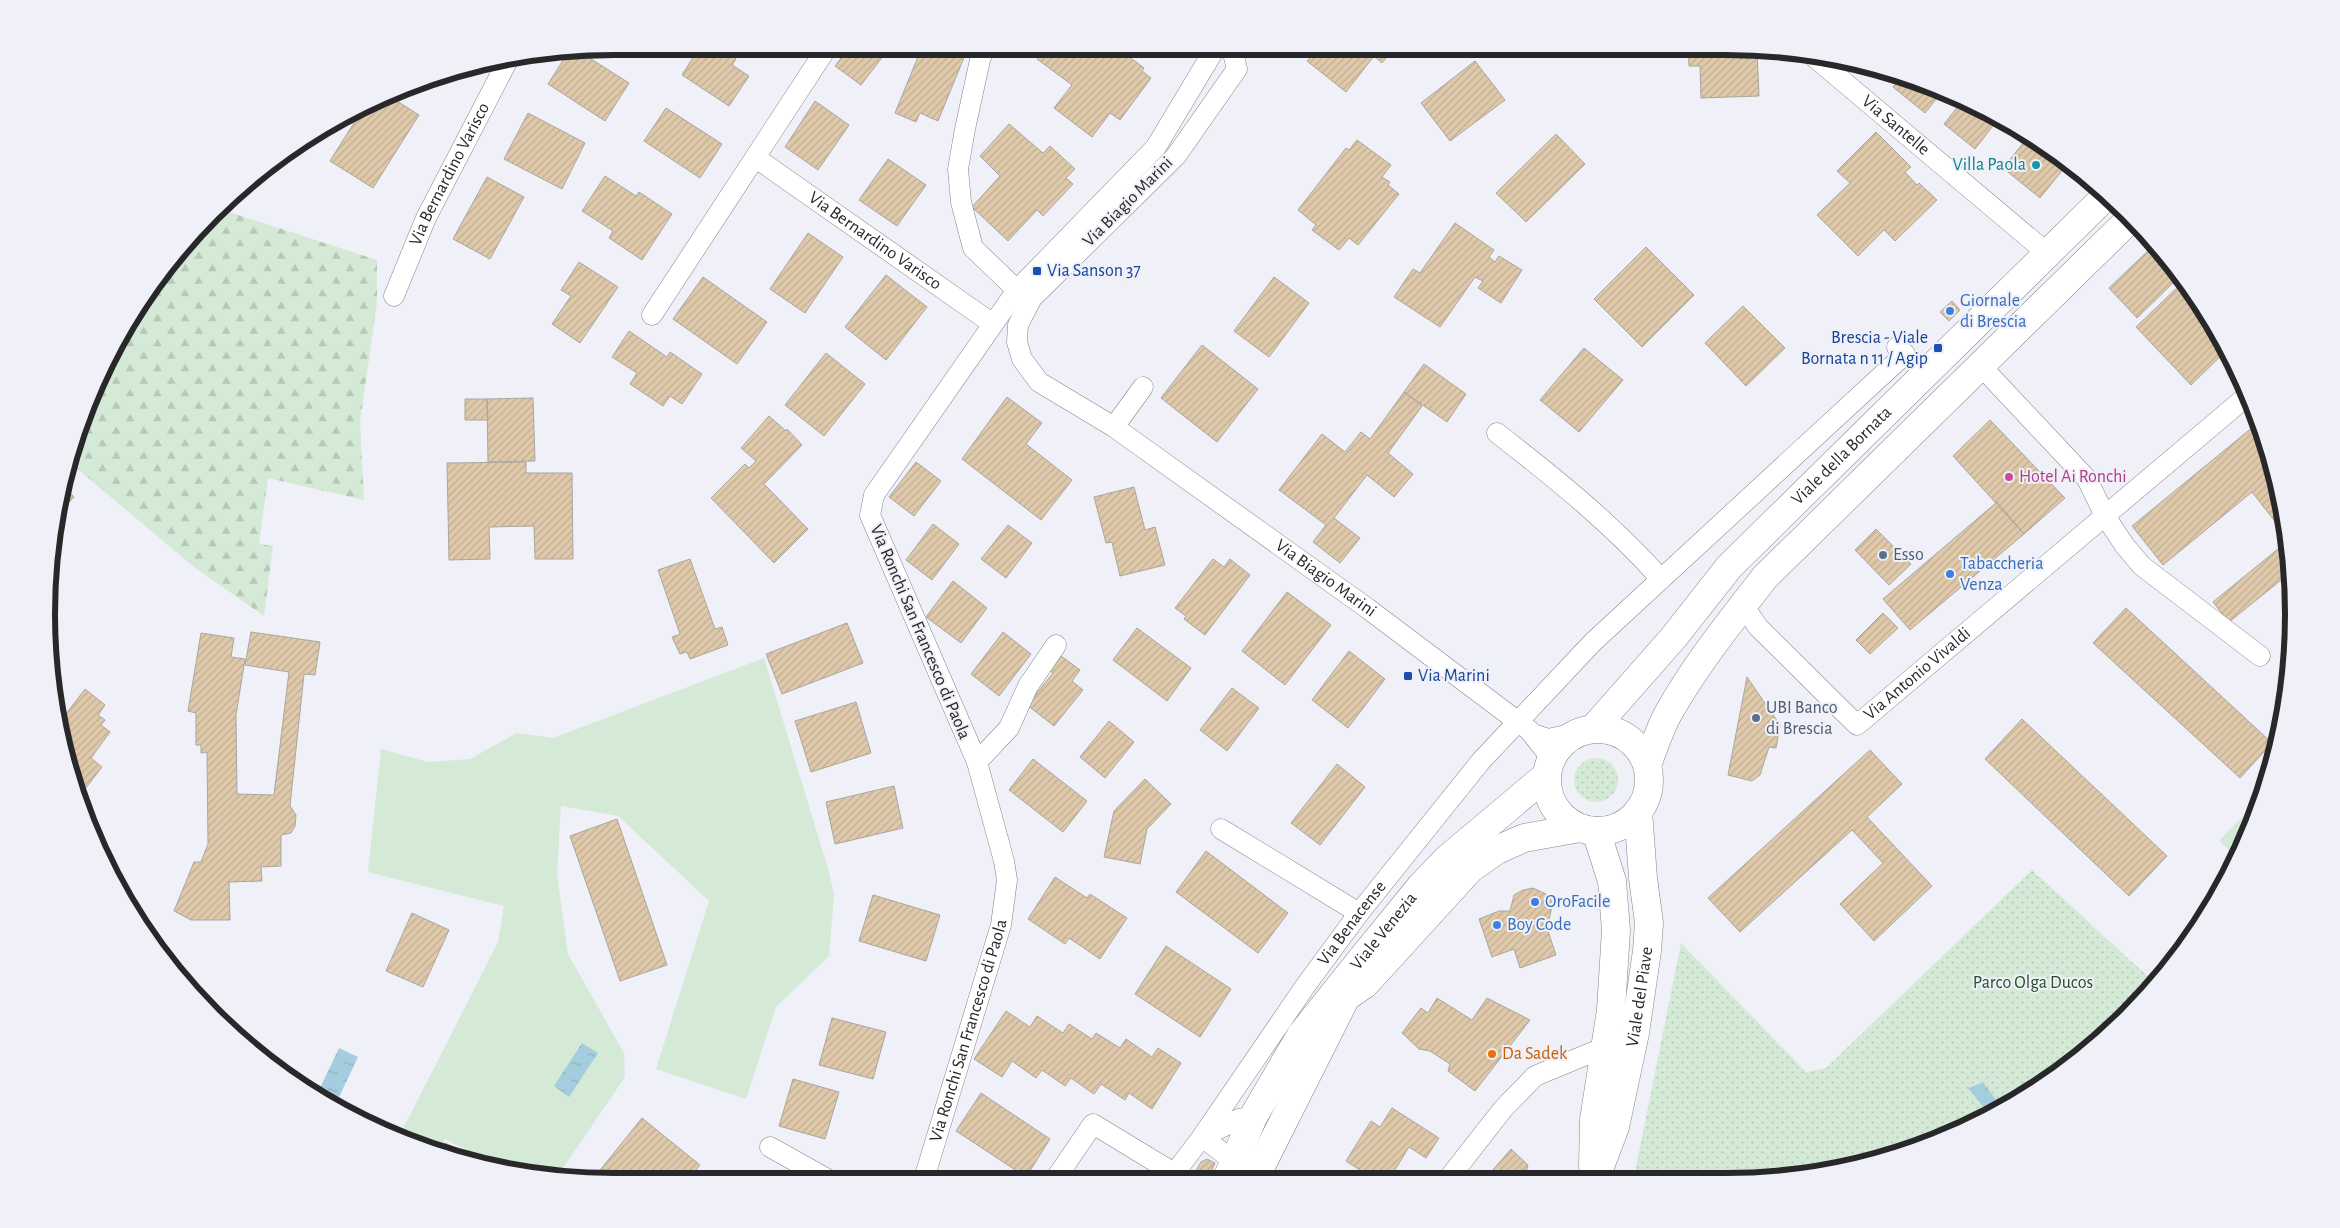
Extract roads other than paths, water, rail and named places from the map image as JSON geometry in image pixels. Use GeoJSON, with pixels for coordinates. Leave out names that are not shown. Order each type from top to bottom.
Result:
{"type":"FeatureCollection","features":[{"type":"Feature","properties":{"kind":"main road","name":"Viale della Bornata"},"geometry":{"type":"LineString","coordinates":[[1585,731],[1674,637],[1729,567],[2102,200]]}},
{"type":"Feature","properties":{"kind":"main road","name":"Viale della Bornata"},"geometry":{"type":"LineString","coordinates":[[1647,765],[1668,713],[1710,648],[1764,577],[2125,224]]}},
{"type":"Feature","properties":{"kind":"main road"},"geometry":{"type":"LineString","coordinates":[[1611,730],[1627,738],[1639,750],[1647,765],[1649,781],[1646,797],[1638,811],[1626,822],[1612,829],[1588,830],[1566,820],[1555,808],[1548,793],[1549,767],[1562,744],[1585,731],[1611,730]]}},
{"type":"Feature","properties":{"kind":"main road","name":"Viale Venezia"},"geometry":{"type":"LineString","coordinates":[[1232,1168],[1253,1117],[1301,1035],[1420,886],[1447,859],[1549,767]]}},
{"type":"Feature","properties":{"kind":"main road","name":"Viale del Piave"},"geometry":{"type":"LineString","coordinates":[[1597,1173],[1615,1127],[1643,992],[1649,923],[1643,878],[1638,811]]}},
{"type":"Feature","properties":{"kind":"main road","name":"Viale Venezia"},"geometry":{"type":"LineString","coordinates":[[1258,1173],[1346,997],[1365,984],[1470,869],[1497,850],[1524,838],[1588,830]]}},
{"type":"Feature","properties":{"kind":"main road","name":"Viale del Piave"},"geometry":{"type":"LineString","coordinates":[[1588,830],[1612,881],[1616,930],[1612,1002],[1594,1120],[1595,1173]]}},
{"type":"Feature","properties":{"kind":"street"},"geometry":{"type":"LineString","coordinates":[[652,315],[822,55]]}},
{"type":"Feature","properties":{"kind":"street"},"geometry":{"type":"LineString","coordinates":[[983,55],[965,129],[958,170],[961,202],[973,248],[1017,290]]}},
{"type":"Feature","properties":{"kind":"street","name":"Via Ronchi San Francesco di Paola"},"geometry":{"type":"LineString","coordinates":[[926,1173],[1001,924],[1006,880],[1004,861],[977,762],[870,515],[874,495],[1017,290],[1156,147],[1211,55]]}},
{"type":"Feature","properties":{"kind":"street","name":"Via Biagio Marini"},"geometry":{"type":"LineString","coordinates":[[1233,55],[1236,69],[1176,156],[1032,298],[1018,325],[1017,342],[1022,359],[1038,382],[1114,427],[1367,608],[1517,721],[1533,734],[1549,767]]}},
{"type":"Feature","properties":{"kind":"street","name":"Via Santelle"},"geometry":{"type":"LineString","coordinates":[[1822,64],[2047,253]]}},
{"type":"Feature","properties":{"kind":"street","name":"Via Bernardino Varisco"},"geometry":{"type":"LineString","coordinates":[[394,296],[426,218],[505,66]]}},
{"type":"Feature","properties":{"kind":"street","name":"Via Bernardino Varisco"},"geometry":{"type":"LineString","coordinates":[[756,158],[994,324]]}},
{"type":"Feature","properties":{"kind":"street","name":"Viale della Bornata"},"geometry":{"type":"LineString","coordinates":[[1517,721],[1593,642],[1905,354],[1897,347]]}},
{"type":"Feature","properties":{"kind":"street"},"geometry":{"type":"LineString","coordinates":[[1980,365],[2087,479],[2105,516],[2125,546],[2142,566],[2260,656]]}},
{"type":"Feature","properties":{"kind":"street"},"geometry":{"type":"LineString","coordinates":[[1114,427],[1143,387]]}},
{"type":"Feature","properties":{"kind":"street","name":"Via Antonio Vivaldi"},"geometry":{"type":"LineString","coordinates":[[1743,605],[1758,627],[1857,725],[2242,401]]}},
{"type":"Feature","properties":{"kind":"street"},"geometry":{"type":"LineString","coordinates":[[1497,433],[1561,483],[1637,553],[1661,579]]}},
{"type":"Feature","properties":{"kind":"street"},"geometry":{"type":"LineString","coordinates":[[977,762],[1009,728],[1028,686],[1056,645]]}},
{"type":"Feature","properties":{"kind":"street","name":"Via Benacense"},"geometry":{"type":"LineString","coordinates":[[1174,1173],[1202,1137],[1306,985],[1359,913],[1481,761],[1517,721]]}},
{"type":"Feature","properties":{"kind":"street"},"geometry":{"type":"LineString","coordinates":[[1533,734],[1548,739],[1585,731]]}},
{"type":"Feature","properties":{"kind":"street","name":"Viale Venezia"},"geometry":{"type":"LineString","coordinates":[[1222,829],[1359,913]]}},
{"type":"Feature","properties":{"kind":"street","name":"Viale Venezia"},"geometry":{"type":"LineString","coordinates":[[1253,1117],[1281,1088],[1346,997]]}},
{"type":"Feature","properties":{"kind":"street"},"geometry":{"type":"LineString","coordinates":[[1453,1173],[1503,1109],[1535,1076],[1605,1048],[1636,1033]]}},
{"type":"Feature","properties":{"kind":"street","name":"Via Benacense"},"geometry":{"type":"LineString","coordinates":[[1202,1137],[1239,1119],[1253,1117]]}},
{"type":"Feature","properties":{"kind":"street","name":"Via Benacense"},"geometry":{"type":"LineString","coordinates":[[1059,1173],[1092,1124],[1167,1173]]}},
{"type":"Feature","properties":{"kind":"street"},"geometry":{"type":"LineString","coordinates":[[1202,1137],[1223,1153],[1232,1168]]}},
{"type":"Feature","properties":{"kind":"street"},"geometry":{"type":"LineString","coordinates":[[770,1147],[816,1173]]}},
{"type":"Feature","properties":{"kind":"water"},"geometry":{"type":"Polygon","coordinates":[[[582,1043],[598,1053],[569,1097],[554,1086],[582,1043]]]}},
{"type":"Feature","properties":{"kind":"water"},"geometry":{"type":"Polygon","coordinates":[[[339,1048],[358,1057],[339,1097],[320,1088],[339,1048]]]}},
{"type":"Feature","properties":{"kind":"water"},"geometry":{"type":"Polygon","coordinates":[[[1983,1082],[1997,1102],[1985,1109],[1968,1088],[1983,1082]]]}},
{"type":"Feature","properties":{"kind":"place","name":"Villa Paola"},"geometry":{"type":"Point","coordinates":[2036,165]}},
{"type":"Feature","properties":{"kind":"place","name":"Via Sanson 37"},"geometry":{"type":"Point","coordinates":[1037,271]}},
{"type":"Feature","properties":{"kind":"place","name":"Giornale di Brescia"},"geometry":{"type":"Point","coordinates":[1950,311]}},
{"type":"Feature","properties":{"kind":"place","name":"Brescia - Viale Bornata n 11 / Agip"},"geometry":{"type":"Point","coordinates":[1938,348]}},
{"type":"Feature","properties":{"kind":"place","name":"Hotel Ai Ronchi"},"geometry":{"type":"Point","coordinates":[2009,477]}},
{"type":"Feature","properties":{"kind":"place","name":"Esso"},"geometry":{"type":"Point","coordinates":[1883,555]}},
{"type":"Feature","properties":{"kind":"place","name":"Tabaccheria Venza"},"geometry":{"type":"Point","coordinates":[1950,574]}},
{"type":"Feature","properties":{"kind":"place","name":"Via Marini"},"geometry":{"type":"Point","coordinates":[1408,676]}},
{"type":"Feature","properties":{"kind":"place","name":"UBI Banco di Brescia"},"geometry":{"type":"Point","coordinates":[1756,718]}},
{"type":"Feature","properties":{"kind":"place","name":"OroFacile"},"geometry":{"type":"Point","coordinates":[1535,902]}},
{"type":"Feature","properties":{"kind":"place","name":"Boy Code"},"geometry":{"type":"Point","coordinates":[1497,925]}},
{"type":"Feature","properties":{"kind":"place","name":"Da Sadek"},"geometry":{"type":"Point","coordinates":[1492,1054]}},
{"type":"Feature","properties":{"kind":"park label","name":"Parco Olga Ducos"},"geometry":{"type":"Point","coordinates":[2033,983]}}]}
